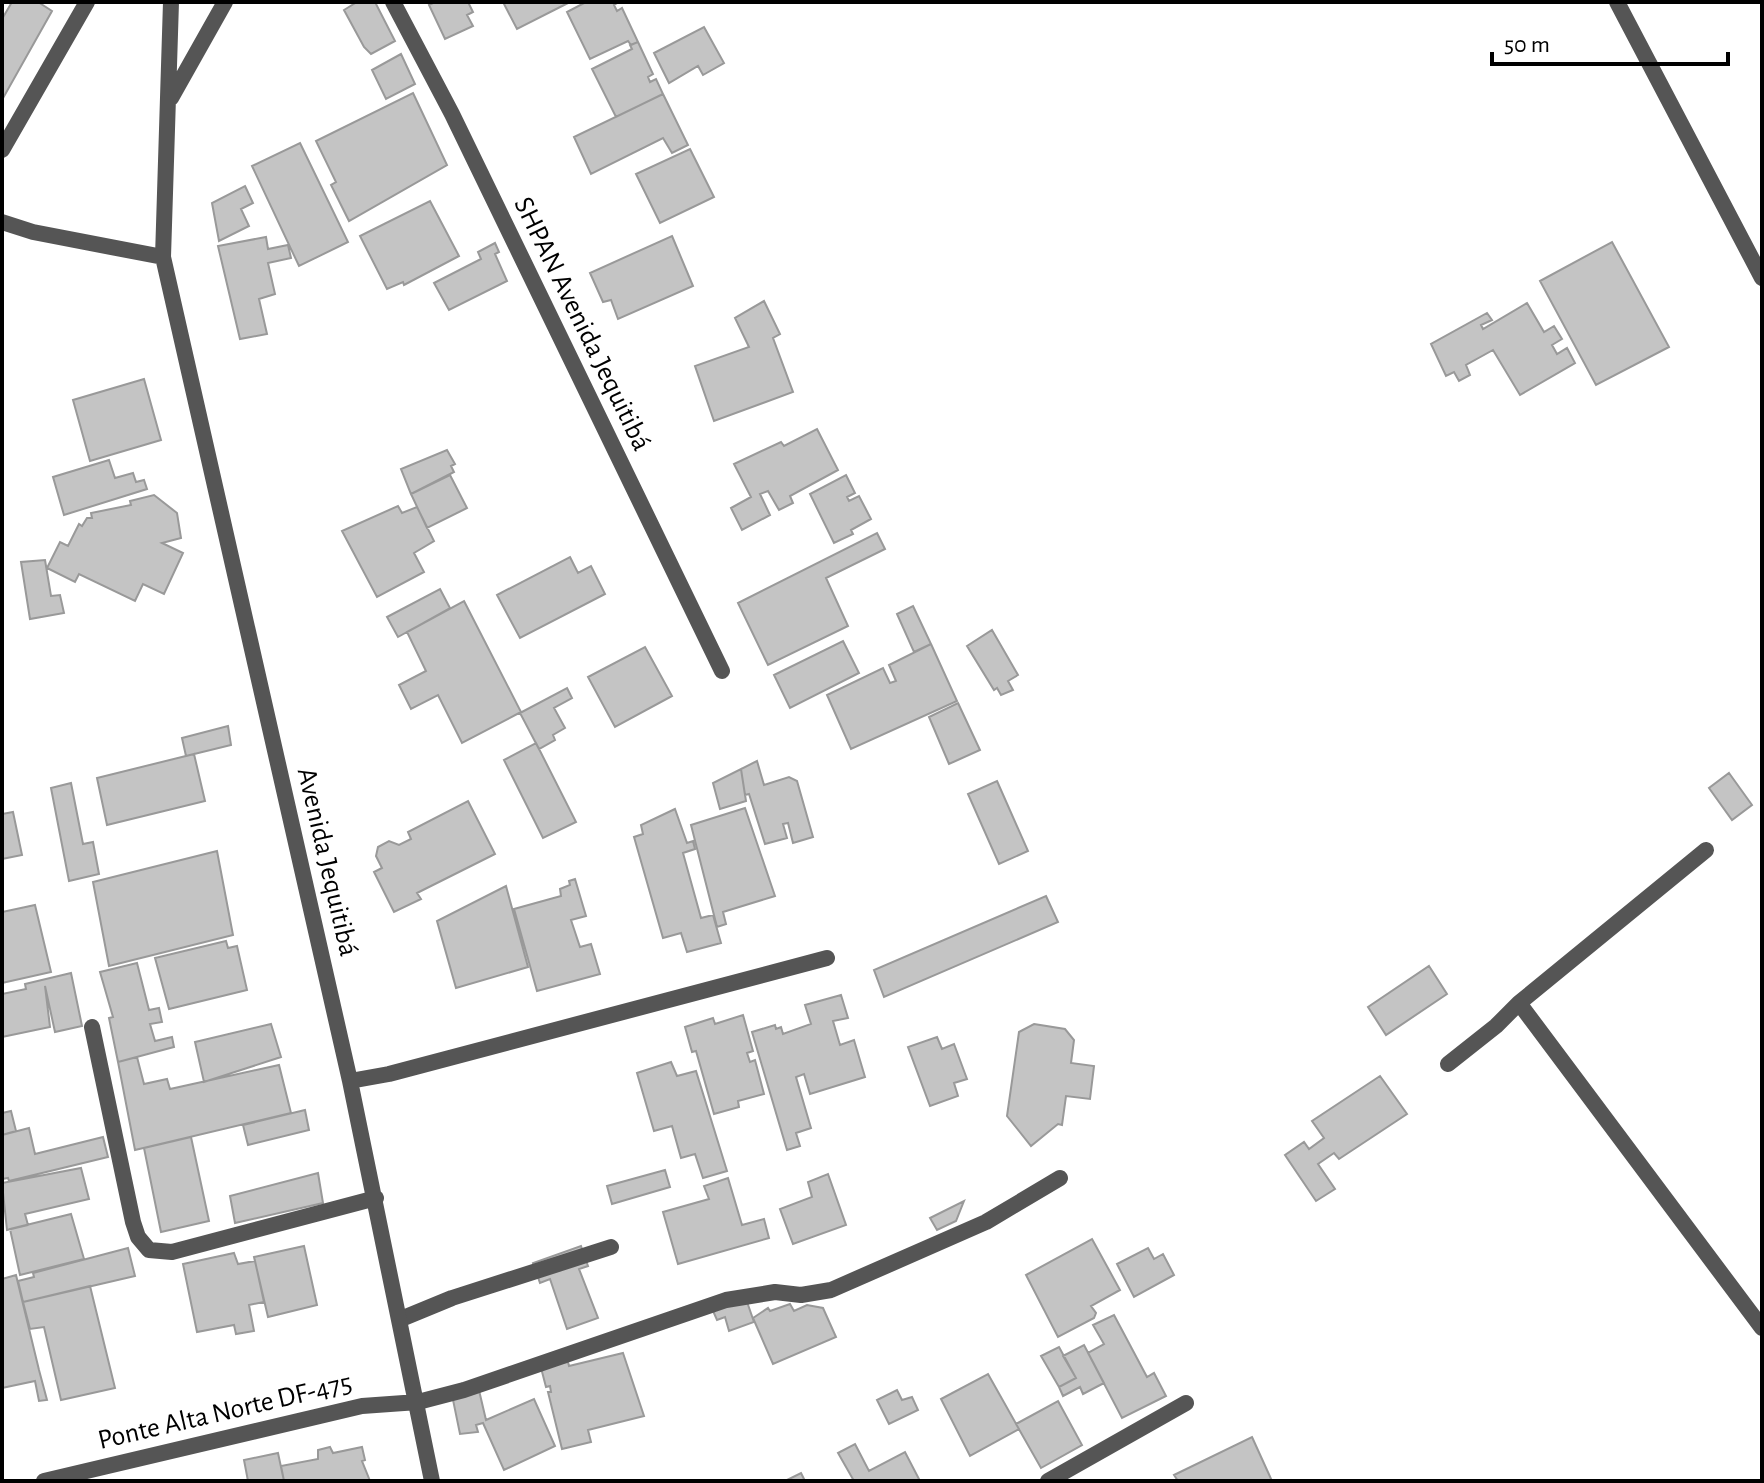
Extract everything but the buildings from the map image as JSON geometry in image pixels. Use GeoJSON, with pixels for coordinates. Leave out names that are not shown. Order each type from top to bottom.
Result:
{"type":"FeatureCollection","features":[{"type":"Feature","properties":{"kind":"street"},"geometry":{"type":"LineString","coordinates":[[2,150],[87,2]]}},
{"type":"Feature","properties":{"kind":"street"},"geometry":{"type":"LineString","coordinates":[[2,222],[33,232],[163,257],[171,2]]}},
{"type":"Feature","properties":{"kind":"street"},"geometry":{"type":"LineString","coordinates":[[168,103],[225,2]]}},
{"type":"Feature","properties":{"kind":"street","name":"SHPAN Avenida Jequitibá"},"geometry":{"type":"LineString","coordinates":[[393,2],[452,114],[722,671]]}},
{"type":"Feature","properties":{"kind":"street"},"geometry":{"type":"LineString","coordinates":[[1617,2],[1762,278]]}},
{"type":"Feature","properties":{"kind":"street","name":"Avenida Jequitibá"},"geometry":{"type":"LineString","coordinates":[[163,257],[376,1198],[432,1481]]}},
{"type":"Feature","properties":{"kind":"street"},"geometry":{"type":"LineString","coordinates":[[1448,1064],[1706,850]]}},
{"type":"Feature","properties":{"kind":"street"},"geometry":{"type":"LineString","coordinates":[[350,1081],[389,1074],[827,958]]}},
{"type":"Feature","properties":{"kind":"street"},"geometry":{"type":"LineString","coordinates":[[1519,1003],[1762,1328]]}},
{"type":"Feature","properties":{"kind":"street"},"geometry":{"type":"LineString","coordinates":[[92,1027],[133,1222],[138,1237],[149,1250],[172,1252],[376,1198]]}},
{"type":"Feature","properties":{"kind":"street","name":"Ponte Alta Norte DF-475"},"geometry":{"type":"LineString","coordinates":[[44,1481],[362,1406],[418,1402],[464,1390],[726,1300],[775,1292],[801,1295],[831,1290],[986,1222],[1060,1178]]}},
{"type":"Feature","properties":{"kind":"street"},"geometry":{"type":"LineString","coordinates":[[401,1319],[452,1298],[611,1247]]}},
{"type":"Feature","properties":{"kind":"street"},"geometry":{"type":"LineString","coordinates":[[1048,1481],[1186,1403]]}}]}
